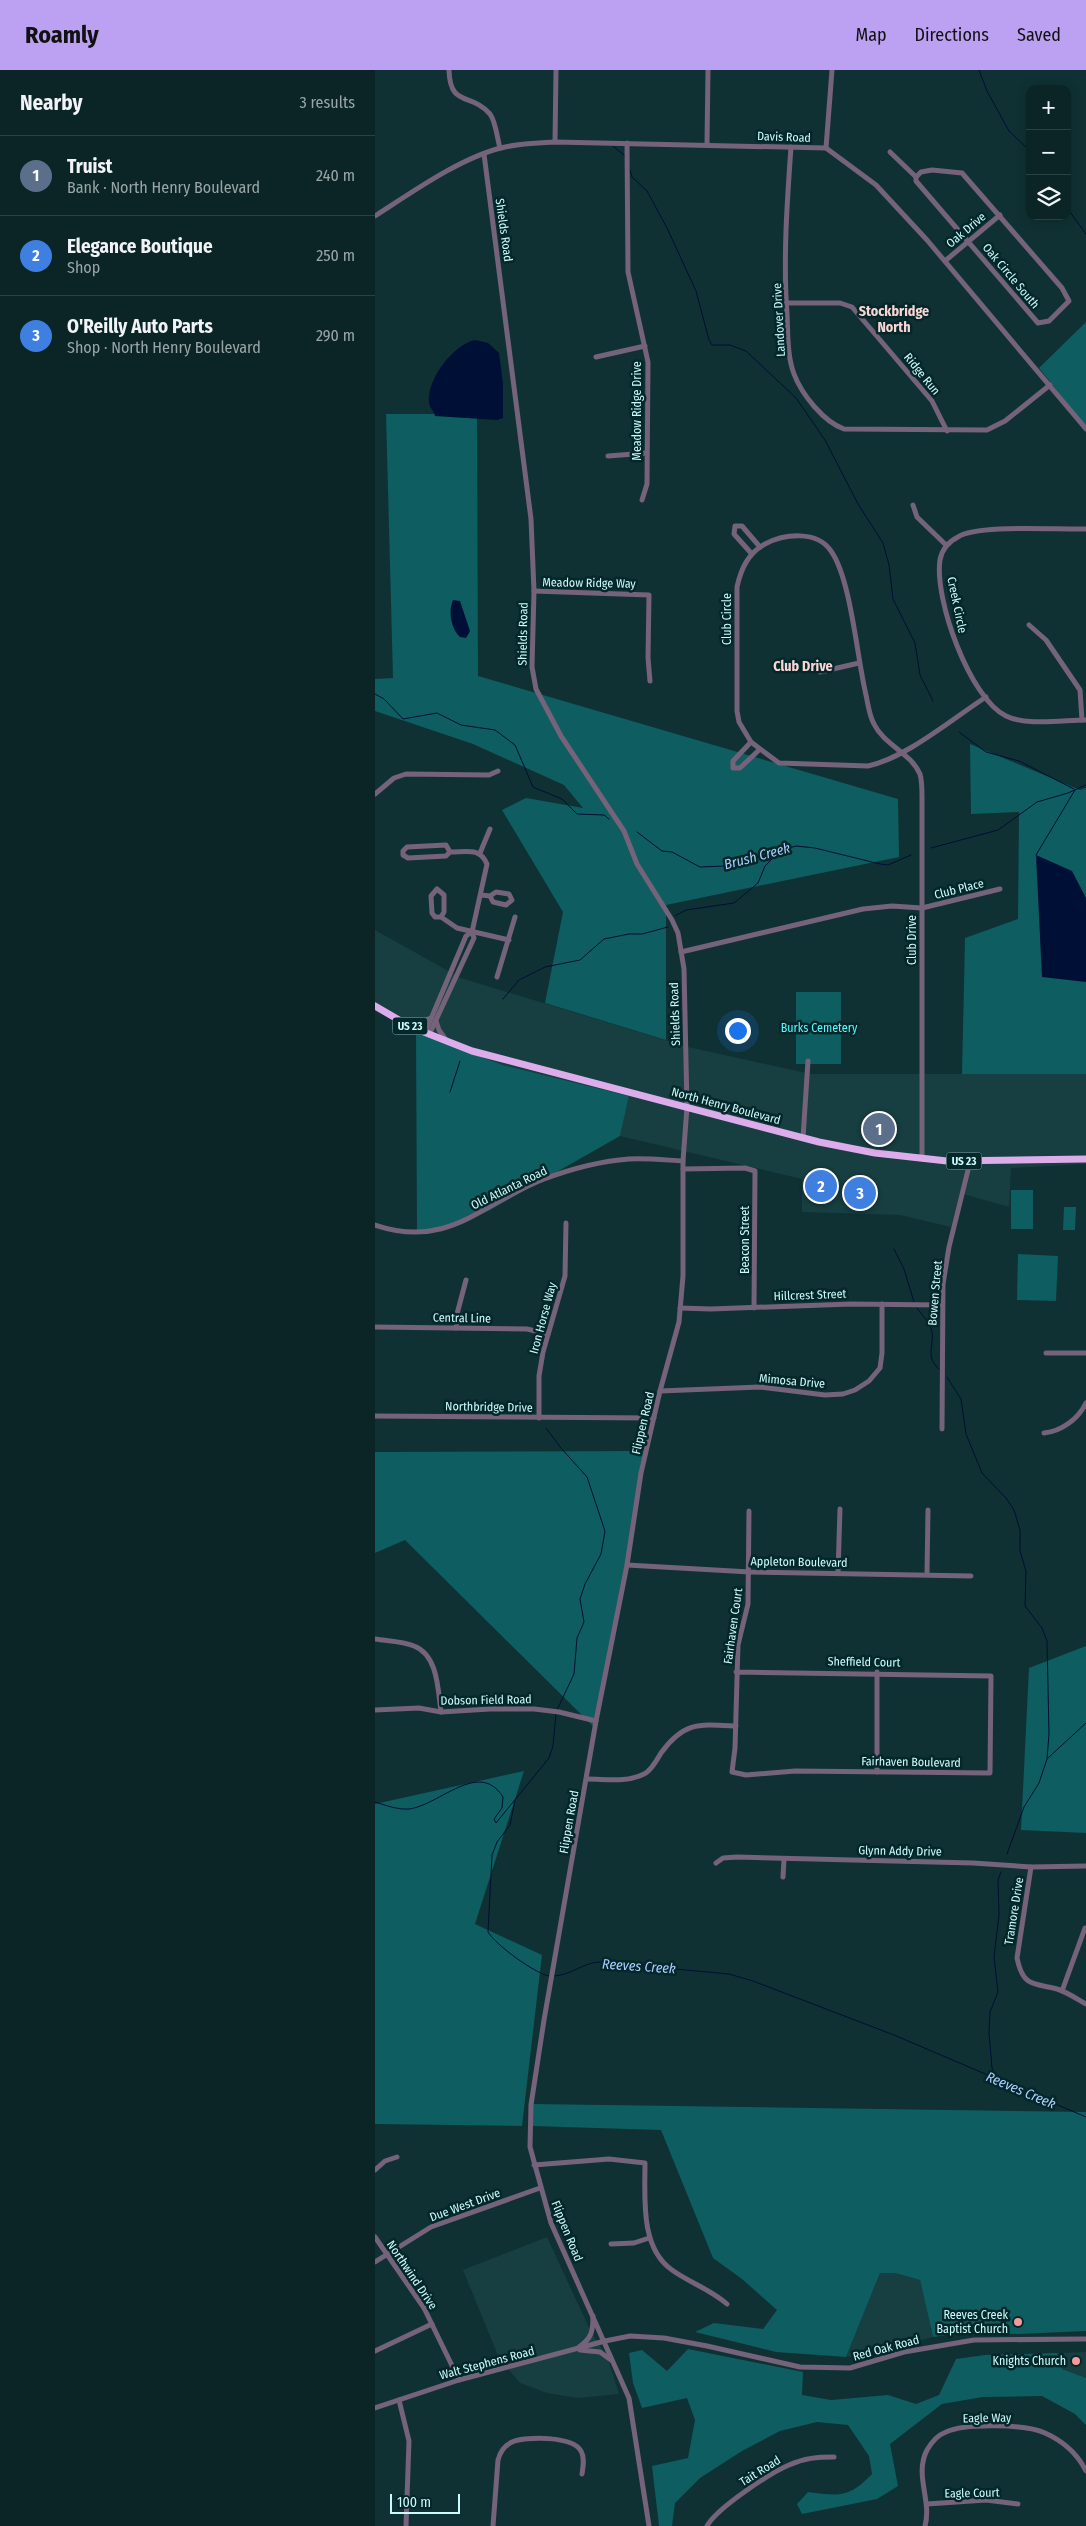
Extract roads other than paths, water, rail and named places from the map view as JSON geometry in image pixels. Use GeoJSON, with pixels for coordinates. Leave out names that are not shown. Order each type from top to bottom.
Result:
{"type":"FeatureCollection","features":[{"type":"Feature","properties":{"kind":"highway","name":"North Henry Boulevard"},"geometry":{"type":"LineString","coordinates":[[375,1006],[409,1026],[448,1042],[579,1080],[803,1138],[866,1152],[922,1159],[970,1162],[1086,1159]]}},
{"type":"Feature","properties":{"kind":"street"},"geometry":{"type":"LineString","coordinates":[[449,70],[452,92],[457,97],[481,106],[491,116],[500,148]]}},
{"type":"Feature","properties":{"kind":"street"},"geometry":{"type":"LineString","coordinates":[[555,142],[556,70]]}},
{"type":"Feature","properties":{"kind":"street"},"geometry":{"type":"LineString","coordinates":[[707,144],[708,70]]}},
{"type":"Feature","properties":{"kind":"street"},"geometry":{"type":"LineString","coordinates":[[826,148],[831,70]]}},
{"type":"Feature","properties":{"kind":"street","name":"Davis Road"},"geometry":{"type":"LineString","coordinates":[[375,216],[431,181],[484,154],[523,143],[707,144],[826,148],[876,185],[945,261],[1086,429]]}},
{"type":"Feature","properties":{"kind":"street","name":"Meadow Ridge Drive"},"geometry":{"type":"LineString","coordinates":[[627,143],[628,272],[647,362],[647,484],[642,500]]}},
{"type":"Feature","properties":{"kind":"street","name":"Landover Drive"},"geometry":{"type":"LineString","coordinates":[[791,147],[787,216],[787,328],[793,372],[803,390],[828,420],[845,429],[977,431],[995,428],[1050,385]]}},
{"type":"Feature","properties":{"kind":"street"},"geometry":{"type":"LineString","coordinates":[[890,152],[916,177],[916,181],[969,242]]}},
{"type":"Feature","properties":{"kind":"street","name":"Shields Road"},"geometry":{"type":"LineString","coordinates":[[484,154],[531,519],[534,591],[532,667],[536,689],[561,736],[625,831],[637,864],[679,933],[687,1061],[687,1107]]}},
{"type":"Feature","properties":{"kind":"street"},"geometry":{"type":"LineString","coordinates":[[916,177],[921,172],[932,170],[962,172],[1000,215]]}},
{"type":"Feature","properties":{"kind":"street","name":"Oak Drive"},"geometry":{"type":"LineString","coordinates":[[945,261],[1000,215]]}},
{"type":"Feature","properties":{"kind":"street","name":"Oak Circle South"},"geometry":{"type":"LineString","coordinates":[[969,242],[1038,323],[1042,324],[1049,321],[1069,301],[1067,296],[1000,215]]}},
{"type":"Feature","properties":{"kind":"street","name":"Ridge Run"},"geometry":{"type":"LineString","coordinates":[[786,302],[840,303],[848,305],[855,310],[932,401],[947,431]]}},
{"type":"Feature","properties":{"kind":"street"},"geometry":{"type":"LineString","coordinates":[[596,357],[645,346]]}},
{"type":"Feature","properties":{"kind":"street"},"geometry":{"type":"LineString","coordinates":[[608,456],[647,453]]}},
{"type":"Feature","properties":{"kind":"street"},"geometry":{"type":"LineString","coordinates":[[913,505],[917,517],[947,545],[967,532],[1086,529]]}},
{"type":"Feature","properties":{"kind":"street"},"geometry":{"type":"LineString","coordinates":[[760,547],[742,526],[735,526],[734,534],[751,553],[782,536],[805,536],[825,544],[831,550],[842,575],[859,663],[874,724],[882,736],[920,774],[922,785],[922,908]]}},
{"type":"Feature","properties":{"kind":"street","name":"Creek Circle"},"geometry":{"type":"LineString","coordinates":[[947,545],[940,559],[947,616],[961,656],[986,698],[1000,713],[1015,719],[1084,720]]}},
{"type":"Feature","properties":{"kind":"street","name":"Club Circle"},"geometry":{"type":"LineString","coordinates":[[751,553],[737,587],[737,711],[739,722],[751,742],[759,750],[779,763],[868,766],[887,761],[986,698]]}},
{"type":"Feature","properties":{"kind":"street","name":"Meadow Ridge Way"},"geometry":{"type":"LineString","coordinates":[[534,591],[649,595],[648,658],[650,681]]}},
{"type":"Feature","properties":{"kind":"street"},"geometry":{"type":"LineString","coordinates":[[1029,625],[1045,640],[1080,690],[1084,720]]}},
{"type":"Feature","properties":{"kind":"street"},"geometry":{"type":"LineString","coordinates":[[820,672],[859,663]]}},
{"type":"Feature","properties":{"kind":"street"},"geometry":{"type":"LineString","coordinates":[[751,742],[733,761],[733,768],[741,768],[759,750]]}},
{"type":"Feature","properties":{"kind":"street"},"geometry":{"type":"LineString","coordinates":[[375,794],[394,778],[406,774],[489,775],[498,771]]}},
{"type":"Feature","properties":{"kind":"street"},"geometry":{"type":"LineString","coordinates":[[480,853],[490,829]]}},
{"type":"Feature","properties":{"kind":"street"},"geometry":{"type":"LineString","coordinates":[[450,852],[450,848],[446,846],[421,846],[406,847],[403,853],[406,857],[422,857],[446,856],[450,852],[480,853]]}},
{"type":"Feature","properties":{"kind":"street"},"geometry":{"type":"LineString","coordinates":[[421,846],[422,857]]}},
{"type":"Feature","properties":{"kind":"street"},"geometry":{"type":"LineString","coordinates":[[427,1034],[467,936],[472,932],[487,866],[480,853]]}},
{"type":"Feature","properties":{"kind":"street"},"geometry":{"type":"LineString","coordinates":[[441,917],[444,912],[444,895],[437,889],[431,894],[432,913],[435,918],[441,917],[451,925],[472,932],[509,940]]}},
{"type":"Feature","properties":{"kind":"street","name":"Club Place"},"geometry":{"type":"LineString","coordinates":[[922,908],[1000,889]]}},
{"type":"Feature","properties":{"kind":"street"},"geometry":{"type":"LineString","coordinates":[[481,895],[490,896]]}},
{"type":"Feature","properties":{"kind":"street","name":"Club Drive"},"geometry":{"type":"LineString","coordinates":[[681,952],[863,909],[892,906],[922,908],[922,1159]]}},
{"type":"Feature","properties":{"kind":"street"},"geometry":{"type":"LineString","coordinates":[[497,976],[515,917]]}},
{"type":"Feature","properties":{"kind":"street"},"geometry":{"type":"LineString","coordinates":[[409,1026],[435,1016]]}},
{"type":"Feature","properties":{"kind":"street"},"geometry":{"type":"LineString","coordinates":[[435,1016],[439,1030],[448,1042]]}},
{"type":"Feature","properties":{"kind":"street"},"geometry":{"type":"LineString","coordinates":[[803,1138],[807,1061]]}},
{"type":"Feature","properties":{"kind":"street","name":"Flippen Road"},"geometry":{"type":"LineString","coordinates":[[649,2526],[629,2398],[551,2223],[530,2147],[531,2105],[596,1722],[627,1565],[641,1473],[653,1418],[674,1347],[681,1308],[683,1161],[687,1107]]}},
{"type":"Feature","properties":{"kind":"street","name":"Old Atlanta Road"},"geometry":{"type":"LineString","coordinates":[[375,1225],[402,1232],[435,1232],[463,1222],[545,1179],[593,1165],[631,1159],[683,1161]]}},
{"type":"Feature","properties":{"kind":"street","name":"Bowen Street"},"geometry":{"type":"LineString","coordinates":[[942,1429],[941,1306],[949,1247],[970,1162]]}},
{"type":"Feature","properties":{"kind":"street","name":"Beacon Street"},"geometry":{"type":"LineString","coordinates":[[683,1169],[745,1168],[755,1172],[754,1308]]}},
{"type":"Feature","properties":{"kind":"street","name":"Iron Horse Way"},"geometry":{"type":"LineString","coordinates":[[539,1418],[539,1376],[548,1334],[565,1276],[566,1223]]}},
{"type":"Feature","properties":{"kind":"street"},"geometry":{"type":"LineString","coordinates":[[456,1328],[457,1314],[466,1280]]}},
{"type":"Feature","properties":{"kind":"street","name":"Hillcrest Street"},"geometry":{"type":"LineString","coordinates":[[681,1308],[882,1304],[941,1306]]}},
{"type":"Feature","properties":{"kind":"street","name":"Mimosa Drive"},"geometry":{"type":"LineString","coordinates":[[660,1392],[760,1387],[825,1395],[843,1394],[855,1390],[869,1381],[880,1368],[883,1353],[882,1304]]}},
{"type":"Feature","properties":{"kind":"street","name":"Central Line"},"geometry":{"type":"LineString","coordinates":[[375,1327],[527,1330],[548,1334]]}},
{"type":"Feature","properties":{"kind":"street"},"geometry":{"type":"LineString","coordinates":[[1046,1353],[1086,1353]]}},
{"type":"Feature","properties":{"kind":"street"},"geometry":{"type":"LineString","coordinates":[[1044,1433],[1067,1425],[1081,1412],[1086,1403]]}},
{"type":"Feature","properties":{"kind":"street","name":"Northbridge Drive"},"geometry":{"type":"LineString","coordinates":[[375,1416],[653,1418]]}},
{"type":"Feature","properties":{"kind":"street"},"geometry":{"type":"LineString","coordinates":[[838,1573],[840,1509]]}},
{"type":"Feature","properties":{"kind":"street"},"geometry":{"type":"LineString","coordinates":[[927,1574],[928,1510]]}},
{"type":"Feature","properties":{"kind":"street","name":"Fairhaven Court"},"geometry":{"type":"LineString","coordinates":[[735,1773],[732,1772],[736,1726],[736,1672],[738,1645],[748,1604],[750,1572],[749,1511]]}},
{"type":"Feature","properties":{"kind":"street","name":"Appleton Boulevard"},"geometry":{"type":"LineString","coordinates":[[627,1565],[750,1572],[971,1576]]}},
{"type":"Feature","properties":{"kind":"street"},"geometry":{"type":"LineString","coordinates":[[375,1639],[415,1646],[428,1656],[435,1673],[441,1712]]}},
{"type":"Feature","properties":{"kind":"street","name":"Sheffield Court"},"geometry":{"type":"LineString","coordinates":[[736,1672],[877,1672],[991,1676]]}},
{"type":"Feature","properties":{"kind":"street"},"geometry":{"type":"LineString","coordinates":[[877,1672],[877,1772]]}},
{"type":"Feature","properties":{"kind":"street","name":"Fairhaven Boulevard"},"geometry":{"type":"LineString","coordinates":[[735,1773],[745,1775],[795,1771],[990,1774],[991,1676]]}},
{"type":"Feature","properties":{"kind":"street","name":"Dobson Field Road"},"geometry":{"type":"LineString","coordinates":[[375,1710],[419,1708],[441,1712],[534,1709],[559,1712],[596,1722]]}},
{"type":"Feature","properties":{"kind":"street"},"geometry":{"type":"LineString","coordinates":[[587,1778],[629,1780],[647,1773],[666,1746],[683,1731],[699,1724],[736,1726]]}},
{"type":"Feature","properties":{"kind":"street","name":"Glynn Addy Drive"},"geometry":{"type":"LineString","coordinates":[[716,1864],[723,1858],[973,1863],[1031,1867],[1086,1866]]}},
{"type":"Feature","properties":{"kind":"street"},"geometry":{"type":"LineString","coordinates":[[783,1877],[784,1859]]}},
{"type":"Feature","properties":{"kind":"street","name":"Tramore Drive"},"geometry":{"type":"LineString","coordinates":[[1031,1867],[1017,1958],[1020,1971],[1026,1981],[1062,1992],[1086,2004]]}},
{"type":"Feature","properties":{"kind":"street"},"geometry":{"type":"LineString","coordinates":[[1062,1992],[1085,1928]]}},
{"type":"Feature","properties":{"kind":"street"},"geometry":{"type":"LineString","coordinates":[[375,2170],[385,2161],[397,2157]]}},
{"type":"Feature","properties":{"kind":"street"},"geometry":{"type":"LineString","coordinates":[[534,2165],[609,2159],[645,2163],[649,2238],[665,2265],[705,2288],[727,2304]]}},
{"type":"Feature","properties":{"kind":"street","name":"Due West Drive"},"geometry":{"type":"LineString","coordinates":[[375,2262],[431,2227],[540,2188]]}},
{"type":"Feature","properties":{"kind":"street","name":"Northwind Drive"},"geometry":{"type":"LineString","coordinates":[[375,2237],[416,2296],[459,2380]]}},
{"type":"Feature","properties":{"kind":"street"},"geometry":{"type":"LineString","coordinates":[[611,2244],[634,2243],[649,2238]]}},
{"type":"Feature","properties":{"kind":"street"},"geometry":{"type":"LineString","coordinates":[[575,2350],[591,2336],[593,2314]]}},
{"type":"Feature","properties":{"kind":"street","name":"Northwind Drive"},"geometry":{"type":"LineString","coordinates":[[375,2351],[432,2324]]}},
{"type":"Feature","properties":{"kind":"street","name":"Red Oak Road"},"geometry":{"type":"LineString","coordinates":[[605,2341],[630,2336],[665,2338],[739,2352],[800,2367],[850,2368],[946,2343],[1016,2338],[1086,2340]]}},
{"type":"Feature","properties":{"kind":"street","name":"Walt Stephens Road"},"geometry":{"type":"LineString","coordinates":[[375,2408],[459,2380],[605,2341]]}},
{"type":"Feature","properties":{"kind":"street"},"geometry":{"type":"LineString","coordinates":[[575,2350],[600,2352],[613,2361]]}},
{"type":"Feature","properties":{"kind":"street"},"geometry":{"type":"LineString","coordinates":[[399,2400],[409,2441],[406,2526]]}},
{"type":"Feature","properties":{"kind":"street","name":"Eagle Way"},"geometry":{"type":"LineString","coordinates":[[925,2526],[927,2504],[921,2474],[927,2450],[945,2432],[959,2428],[1036,2429],[1065,2444],[1086,2471]]}},
{"type":"Feature","properties":{"kind":"street"},"geometry":{"type":"LineString","coordinates":[[493,2526],[498,2460],[500,2453],[512,2442],[527,2439],[567,2440],[577,2446],[582,2452],[582,2474]]}},
{"type":"Feature","properties":{"kind":"street","name":"Tait Road"},"geometry":{"type":"LineString","coordinates":[[707,2526],[712,2516],[725,2505],[788,2465],[814,2457],[835,2457]]}},
{"type":"Feature","properties":{"kind":"street","name":"Eagle Court"},"geometry":{"type":"LineString","coordinates":[[927,2504],[987,2500],[1018,2504]]}},
{"type":"Feature","properties":{"kind":"waterway"},"geometry":{"type":"LineString","coordinates":[[979,70],[987,91],[1009,131],[1026,147]]}},
{"type":"Feature","properties":{"kind":"waterway"},"geometry":{"type":"LineString","coordinates":[[613,146],[625,156]]}},
{"type":"Feature","properties":{"kind":"waterway"},"geometry":{"type":"LineString","coordinates":[[629,167],[632,177],[647,191],[667,228],[696,291],[712,345],[730,345],[746,351],[796,398],[825,440],[858,504],[883,543],[889,565],[893,599],[915,643],[920,675],[933,701]]}},
{"type":"Feature","properties":{"kind":"waterway"},"geometry":{"type":"LineString","coordinates":[[1071,213],[1086,234]]}},
{"type":"Feature","properties":{"kind":"waterway","name":"Brush Creek"},"geometry":{"type":"LineString","coordinates":[[375,694],[384,699],[403,719],[437,713],[461,725],[495,730],[515,745],[533,787],[562,799],[577,814],[604,815],[609,819]]}},
{"type":"Feature","properties":{"kind":"waterway"},"geometry":{"type":"LineString","coordinates":[[959,732],[986,752],[1019,761],[1074,789]]}},
{"type":"Feature","properties":{"kind":"waterway","name":"Brush Creek"},"geometry":{"type":"LineString","coordinates":[[931,848],[998,830],[1037,802],[1068,793],[1086,785]]}},
{"type":"Feature","properties":{"kind":"waterway"},"geometry":{"type":"LineString","coordinates":[[1036,855],[1075,790]]}},
{"type":"Feature","properties":{"kind":"waterway","name":"Brush Creek"},"geometry":{"type":"LineString","coordinates":[[637,832],[662,851],[672,852],[700,867],[726,866],[796,846],[815,848],[888,865],[911,855]]}},
{"type":"Feature","properties":{"kind":"waterway"},"geometry":{"type":"LineString","coordinates":[[675,916],[686,910],[734,903],[758,883],[765,866],[782,849]]}},
{"type":"Feature","properties":{"kind":"waterway"},"geometry":{"type":"LineString","coordinates":[[503,999],[519,980],[545,967],[580,960],[604,939],[629,934],[642,934],[668,927]]}},
{"type":"Feature","properties":{"kind":"waterway"},"geometry":{"type":"LineString","coordinates":[[450,1092],[460,1061]]}},
{"type":"Feature","properties":{"kind":"waterway"},"geometry":{"type":"LineString","coordinates":[[894,1249],[904,1269],[914,1302]]}},
{"type":"Feature","properties":{"kind":"waterway"},"geometry":{"type":"LineString","coordinates":[[917,1308],[931,1329],[931,1356],[939,1369]]}},
{"type":"Feature","properties":{"kind":"waterway"},"geometry":{"type":"LineString","coordinates":[[947,1377],[961,1399],[966,1434],[982,1473],[1006,1498],[1014,1510],[1020,1530],[1020,1551],[1026,1571],[1025,1606],[1042,1628],[1047,1641],[1049,1734],[1047,1759],[1039,1783],[1024,1807],[1007,1854]]}},
{"type":"Feature","properties":{"kind":"waterway"},"geometry":{"type":"LineString","coordinates":[[546,1428],[587,1477],[605,1531],[601,1554],[585,1584],[580,1599],[584,1622],[577,1638],[574,1674],[557,1710]]}},
{"type":"Feature","properties":{"kind":"waterway","name":"Reeves Creek"},"geometry":{"type":"LineString","coordinates":[[375,1802],[396,1808],[409,1809],[421,1806],[459,1787],[483,1782],[493,1786],[503,1797],[502,1808],[494,1819],[496,1823],[549,1758],[553,1746],[556,1714]]}},
{"type":"Feature","properties":{"kind":"waterway"},"geometry":{"type":"LineString","coordinates":[[1048,1758],[1086,1723]]}},
{"type":"Feature","properties":{"kind":"waterway","name":"Reeves Creek"},"geometry":{"type":"LineString","coordinates":[[515,1801],[510,1825],[497,1842],[492,1855],[488,1932],[492,1938],[516,1958],[534,1970],[549,1976]]}},
{"type":"Feature","properties":{"kind":"waterway"},"geometry":{"type":"LineString","coordinates":[[997,2079],[992,2068],[989,2033],[990,2012],[998,1992],[994,1957],[999,1915],[998,1880],[1001,1872]]}},
{"type":"Feature","properties":{"kind":"waterway","name":"Reeves Creek"},"geometry":{"type":"LineString","coordinates":[[553,1976],[565,1974],[599,1962],[729,1974],[753,1981],[894,2035],[1086,2117]]}},
{"type":"Feature","properties":{"kind":"place","name":"Truist"},"geometry":{"type":"Point","coordinates":[879,1129]}},
{"type":"Feature","properties":{"kind":"place","name":"Elegance Boutique"},"geometry":{"type":"Point","coordinates":[821,1186]}},
{"type":"Feature","properties":{"kind":"place","name":"O'Reilly Auto Parts"},"geometry":{"type":"Point","coordinates":[860,1193]}},
{"type":"Feature","properties":{"kind":"place","name":"Reeves Creek Baptist Church"},"geometry":{"type":"Point","coordinates":[1018,2322]}},
{"type":"Feature","properties":{"kind":"place","name":"Knights Church"},"geometry":{"type":"Point","coordinates":[1076,2361]}},
{"type":"Feature","properties":{"kind":"district","name":"Stockbridge North"},"geometry":{"type":"Point","coordinates":[894,320]}},
{"type":"Feature","properties":{"kind":"district","name":"Club Drive"},"geometry":{"type":"Point","coordinates":[803,666]}},
{"type":"Feature","properties":{"kind":"park label","name":"Burks Cemetery"},"geometry":{"type":"Point","coordinates":[819,1028]}}]}
